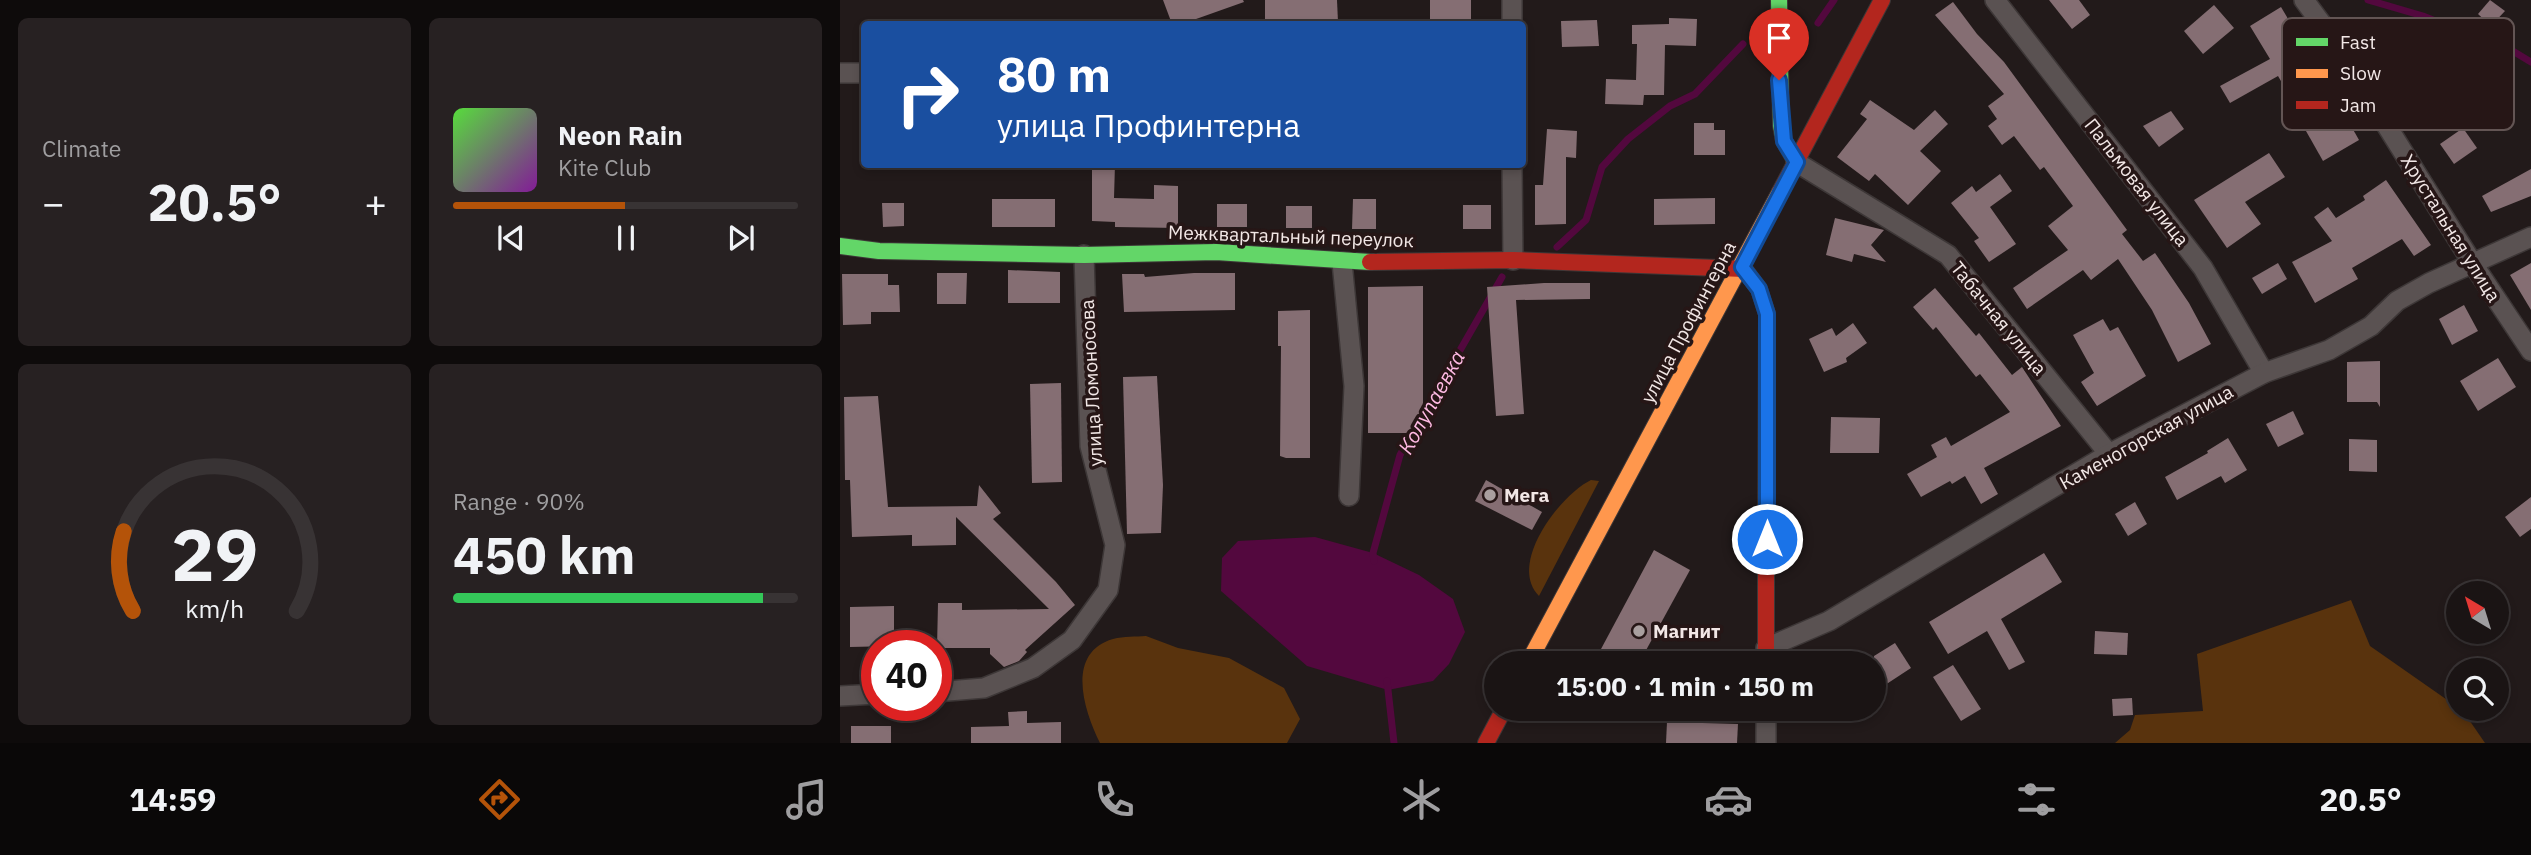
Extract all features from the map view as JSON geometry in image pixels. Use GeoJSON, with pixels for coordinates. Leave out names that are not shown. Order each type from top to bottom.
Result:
{"type":"FeatureCollection","features":[{"type":"Feature","properties":{"kind":"street"},"geometry":{"type":"LineString","coordinates":[[1512,0],[1512,21]]}},
{"type":"Feature","properties":{"kind":"street"},"geometry":{"type":"LineString","coordinates":[[1779,0],[1781,125],[1784,141],[1797,162]]}},
{"type":"Feature","properties":{"kind":"street","name":"улица Профинтерна"},"geometry":{"type":"LineString","coordinates":[[1534,651],[1742,267],[1882,0]]}},
{"type":"Feature","properties":{"kind":"street","name":"Пальмовая улица"},"geometry":{"type":"LineString","coordinates":[[1995,0],[2203,268],[2264,373]]}},
{"type":"Feature","properties":{"kind":"street","name":"Хрустальная улица"},"geometry":{"type":"LineString","coordinates":[[2304,0],[2317,18]]}},
{"type":"Feature","properties":{"kind":"street"},"geometry":{"type":"LineString","coordinates":[[840,73],[861,73]]}},
{"type":"Feature","properties":{"kind":"street","name":"Хрустальная улица"},"geometry":{"type":"LineString","coordinates":[[2389,130],[2531,351]]}},
{"type":"Feature","properties":{"kind":"street","name":"Табачная улица"},"geometry":{"type":"LineString","coordinates":[[1797,162],[1948,254],[2109,454]]}},
{"type":"Feature","properties":{"kind":"street"},"geometry":{"type":"LineString","coordinates":[[1512,168],[1513,260]]}},
{"type":"Feature","properties":{"kind":"street","name":"Каменогорская улица"},"geometry":{"type":"LineString","coordinates":[[1775,651],[2109,454],[2264,373],[2329,350],[2371,326],[2397,301],[2429,283],[2531,237]]}},
{"type":"Feature","properties":{"kind":"street","name":"Межквартальный переулок"},"geometry":{"type":"LineString","coordinates":[[840,246],[878,251],[1084,255],[1216,252],[1342,262],[1513,260],[1742,267]]}},
{"type":"Feature","properties":{"kind":"street","name":"улица Ломоносова"},"geometry":{"type":"LineString","coordinates":[[952,691],[984,688],[1033,668],[1072,640],[1108,590],[1115,545],[1090,446],[1084,255]]}},
{"type":"Feature","properties":{"kind":"street"},"geometry":{"type":"LineString","coordinates":[[1342,262],[1354,386],[1349,496]]}},
{"type":"Feature","properties":{"kind":"street"},"geometry":{"type":"LineString","coordinates":[[1742,267],[1759,289],[1767,314],[1766,651]]}},
{"type":"Feature","properties":{"kind":"street"},"geometry":{"type":"LineString","coordinates":[[840,696],[861,695]]}},
{"type":"Feature","properties":{"kind":"street"},"geometry":{"type":"LineString","coordinates":[[1486,743],[1498,721]]}},
{"type":"Feature","properties":{"kind":"street"},"geometry":{"type":"LineString","coordinates":[[1766,721],[1766,743]]}},
{"type":"Feature","properties":{"kind":"shaded area"},"geometry":{"type":"Polygon","coordinates":[[[1591,480],[1599,481],[1539,596],[1531,582],[1529,566],[1533,549],[1552,515],[1565,500],[1591,480]]]}},
{"type":"Feature","properties":{"kind":"shaded area"},"geometry":{"type":"Polygon","coordinates":[[[1315,537],[1373,553],[1419,575],[1453,599],[1465,632],[1449,664],[1433,681],[1388,690],[1307,666],[1221,591],[1222,558],[1238,541],[1315,537]]]}},
{"type":"Feature","properties":{"kind":"shaded area"},"geometry":{"type":"Polygon","coordinates":[[[2351,600],[2370,646],[2446,699],[2446,721],[2470,721],[2485,743],[2115,743],[2130,730],[2135,715],[2203,711],[2197,654],[2351,600]]]}},
{"type":"Feature","properties":{"kind":"shaded area"},"geometry":{"type":"Polygon","coordinates":[[[1146,636],[1178,648],[1229,658],[1284,688],[1300,719],[1287,743],[1100,743],[1084,700],[1082,684],[1088,657],[1098,646],[1113,639],[1146,636]]]}},
{"type":"Feature","properties":{"kind":"building"},"geometry":{"type":"Polygon","coordinates":[[[1163,0],[1244,2],[1190,21],[1171,21],[1163,0]]]}},
{"type":"Feature","properties":{"kind":"building"},"geometry":{"type":"Polygon","coordinates":[[[1265,0],[1337,0],[1338,21],[1265,21],[1265,0]]]}},
{"type":"Feature","properties":{"kind":"building"},"geometry":{"type":"Polygon","coordinates":[[[1430,0],[1471,0],[1471,19],[1430,19],[1430,0]]]}},
{"type":"Feature","properties":{"kind":"building"},"geometry":{"type":"Polygon","coordinates":[[[2049,0],[2079,0],[2090,15],[2072,29],[2049,0]]]}},
{"type":"Feature","properties":{"kind":"building"},"geometry":{"type":"Polygon","coordinates":[[[2490,0],[2505,11],[2498,18],[2482,18],[2478,14],[2490,0]]]}},
{"type":"Feature","properties":{"kind":"building"},"geometry":{"type":"Polygon","coordinates":[[[1953,2],[1977,34],[2004,62],[2127,230],[2122,234],[2143,261],[2155,253],[2189,303],[2211,344],[2178,362],[2152,310],[2118,259],[2091,280],[2083,270],[2027,309],[2013,288],[2068,250],[2048,226],[2073,206],[2044,167],[2040,170],[2014,136],[2002,145],[1988,126],[1997,119],[1988,106],[2004,94],[1935,15],[1953,2]]]}},
{"type":"Feature","properties":{"kind":"building"},"geometry":{"type":"Polygon","coordinates":[[[2214,5],[2234,28],[2203,54],[2184,31],[2214,5]]]}},
{"type":"Feature","properties":{"kind":"building"},"geometry":{"type":"Polygon","coordinates":[[[2281,7],[2288,18],[2282,18],[2282,83],[2278,76],[2230,103],[2220,86],[2270,59],[2250,26],[2281,7]]]}},
{"type":"Feature","properties":{"kind":"building"},"geometry":{"type":"Polygon","coordinates":[[[1669,18],[1697,19],[1696,46],[1665,45],[1664,95],[1644,95],[1643,105],[1605,104],[1606,79],[1636,80],[1637,44],[1632,44],[1632,25],[1669,24],[1669,18]]]}},
{"type":"Feature","properties":{"kind":"building"},"geometry":{"type":"Polygon","coordinates":[[[1597,20],[1599,46],[1562,47],[1561,21],[1597,20]]]}},
{"type":"Feature","properties":{"kind":"building"},"geometry":{"type":"Polygon","coordinates":[[[1870,100],[1914,130],[1935,110],[1948,124],[1920,151],[1941,171],[1908,205],[1875,174],[1869,181],[1837,157],[1867,119],[1860,114],[1870,100]]]}},
{"type":"Feature","properties":{"kind":"building"},"geometry":{"type":"Polygon","coordinates":[[[2171,111],[2184,129],[2159,147],[2143,126],[2171,111]]]}},
{"type":"Feature","properties":{"kind":"building"},"geometry":{"type":"Polygon","coordinates":[[[1694,123],[1714,123],[1714,130],[1725,130],[1725,155],[1694,155],[1694,123]]]}},
{"type":"Feature","properties":{"kind":"building"},"geometry":{"type":"Polygon","coordinates":[[[1547,129],[1577,131],[1576,158],[1566,157],[1566,224],[1535,225],[1535,185],[1543,185],[1547,129]]]}},
{"type":"Feature","properties":{"kind":"building"},"geometry":{"type":"Polygon","coordinates":[[[2353,130],[2359,140],[2323,161],[2306,131],[2353,130]]]}},
{"type":"Feature","properties":{"kind":"building"},"geometry":{"type":"Polygon","coordinates":[[[2460,130],[2464,130],[2477,148],[2454,164],[2440,144],[2460,130]]]}},
{"type":"Feature","properties":{"kind":"building"},"geometry":{"type":"Polygon","coordinates":[[[2269,153],[2285,177],[2245,202],[2261,224],[2227,248],[2194,200],[2269,153]]]}},
{"type":"Feature","properties":{"kind":"building"},"geometry":{"type":"Polygon","coordinates":[[[1092,168],[1115,168],[1114,198],[1154,199],[1154,185],[1178,186],[1178,228],[1115,227],[1115,222],[1092,221],[1092,168]]]}},
{"type":"Feature","properties":{"kind":"building"},"geometry":{"type":"Polygon","coordinates":[[[2531,169],[2531,196],[2491,212],[2482,196],[2531,169]]]}},
{"type":"Feature","properties":{"kind":"building"},"geometry":{"type":"Polygon","coordinates":[[[2000,174],[2012,191],[1990,207],[2016,244],[1989,262],[1974,241],[1979,238],[1951,203],[1972,186],[1976,192],[2000,174]]]}},
{"type":"Feature","properties":{"kind":"building"},"geometry":{"type":"Polygon","coordinates":[[[2386,180],[2431,245],[2414,256],[2402,239],[2352,268],[2358,279],[2315,303],[2292,262],[2332,241],[2314,217],[2328,207],[2336,218],[2365,200],[2363,196],[2386,180]]]}},
{"type":"Feature","properties":{"kind":"building"},"geometry":{"type":"Polygon","coordinates":[[[1715,198],[1715,224],[1654,225],[1654,199],[1715,198]]]}},
{"type":"Feature","properties":{"kind":"building"},"geometry":{"type":"Polygon","coordinates":[[[992,199],[1055,199],[1055,227],[992,227],[992,199]]]}},
{"type":"Feature","properties":{"kind":"building"},"geometry":{"type":"Polygon","coordinates":[[[1353,199],[1376,199],[1376,229],[1352,229],[1353,199]]]}},
{"type":"Feature","properties":{"kind":"building"},"geometry":{"type":"Polygon","coordinates":[[[882,203],[904,203],[904,226],[883,227],[882,203]]]}},
{"type":"Feature","properties":{"kind":"building"},"geometry":{"type":"Polygon","coordinates":[[[1217,204],[1247,204],[1247,227],[1217,227],[1217,204]]]}},
{"type":"Feature","properties":{"kind":"building"},"geometry":{"type":"Polygon","coordinates":[[[1463,205],[1491,205],[1491,229],[1463,229],[1463,205]]]}},
{"type":"Feature","properties":{"kind":"building"},"geometry":{"type":"Polygon","coordinates":[[[1286,206],[1312,206],[1312,228],[1286,228],[1286,206]]]}},
{"type":"Feature","properties":{"kind":"building"},"geometry":{"type":"Polygon","coordinates":[[[1835,218],[1884,230],[1871,245],[1886,262],[1854,254],[1852,262],[1826,255],[1835,218]]]}},
{"type":"Feature","properties":{"kind":"building"},"geometry":{"type":"Polygon","coordinates":[[[2278,263],[2287,279],[2262,294],[2252,278],[2278,263]]]}},
{"type":"Feature","properties":{"kind":"building"},"geometry":{"type":"Polygon","coordinates":[[[2531,263],[2531,310],[2510,275],[2531,263]]]}},
{"type":"Feature","properties":{"kind":"building"},"geometry":{"type":"Polygon","coordinates":[[[1008,270],[1060,272],[1060,303],[1008,303],[1008,270]]]}},
{"type":"Feature","properties":{"kind":"building"},"geometry":{"type":"Polygon","coordinates":[[[937,273],[967,273],[966,304],[937,304],[937,273]]]}},
{"type":"Feature","properties":{"kind":"building"},"geometry":{"type":"Polygon","coordinates":[[[1235,273],[1235,310],[1124,312],[1122,274],[1144,274],[1145,277],[1235,273]]]}},
{"type":"Feature","properties":{"kind":"building"},"geometry":{"type":"Polygon","coordinates":[[[842,274],[888,274],[888,285],[899,285],[900,312],[871,312],[871,324],[843,325],[842,274]]]}},
{"type":"Feature","properties":{"kind":"building"},"geometry":{"type":"Polygon","coordinates":[[[1590,283],[1590,299],[1516,300],[1524,414],[1496,416],[1487,287],[1590,283]]]}},
{"type":"Feature","properties":{"kind":"building"},"geometry":{"type":"Polygon","coordinates":[[[1423,286],[1423,433],[1368,433],[1368,287],[1423,286]]]}},
{"type":"Feature","properties":{"kind":"building"},"geometry":{"type":"Polygon","coordinates":[[[1935,288],[1976,336],[1979,333],[2012,375],[2022,367],[2061,426],[1984,468],[1998,494],[1981,504],[1965,476],[1921,497],[1907,474],[1937,457],[1931,445],[1946,437],[1951,446],[2010,412],[1980,374],[1976,377],[1936,327],[1933,330],[1913,307],[1935,288]]]}},
{"type":"Feature","properties":{"kind":"building"},"geometry":{"type":"Polygon","coordinates":[[[2464,305],[2478,331],[2452,345],[2439,319],[2464,305]]]}},
{"type":"Feature","properties":{"kind":"building"},"geometry":{"type":"Polygon","coordinates":[[[1310,310],[1310,458],[1286,458],[1280,456],[1281,346],[1278,346],[1278,311],[1310,310]]]}},
{"type":"Feature","properties":{"kind":"building"},"geometry":{"type":"Polygon","coordinates":[[[2103,319],[2110,331],[2118,327],[2146,376],[2097,406],[2081,382],[2094,373],[2073,335],[2103,319]]]}},
{"type":"Feature","properties":{"kind":"building"},"geometry":{"type":"Polygon","coordinates":[[[1853,323],[1867,343],[1846,358],[1847,362],[1824,372],[1809,339],[1832,328],[1836,336],[1853,323]]]}},
{"type":"Feature","properties":{"kind":"building"},"geometry":{"type":"Polygon","coordinates":[[[2498,358],[2516,387],[2478,411],[2460,381],[2498,358]]]}},
{"type":"Feature","properties":{"kind":"building"},"geometry":{"type":"Polygon","coordinates":[[[2380,361],[2380,407],[2377,402],[2347,402],[2347,362],[2380,361]]]}},
{"type":"Feature","properties":{"kind":"building"},"geometry":{"type":"Polygon","coordinates":[[[1157,376],[1163,485],[1161,533],[1127,534],[1123,377],[1157,376]]]}},
{"type":"Feature","properties":{"kind":"building"},"geometry":{"type":"Polygon","coordinates":[[[1061,383],[1062,482],[1032,483],[1030,384],[1061,383]]]}},
{"type":"Feature","properties":{"kind":"building"},"geometry":{"type":"Polygon","coordinates":[[[878,396],[888,507],[977,506],[979,485],[1001,513],[993,519],[1056,582],[1075,605],[1025,650],[1027,652],[1019,661],[1004,667],[990,654],[990,648],[952,648],[952,630],[937,630],[938,603],[962,603],[962,610],[1049,609],[956,517],[956,545],[912,546],[912,535],[852,537],[850,480],[845,480],[844,397],[878,396]]]}},
{"type":"Feature","properties":{"kind":"building"},"geometry":{"type":"Polygon","coordinates":[[[2293,411],[2304,434],[2278,447],[2266,424],[2293,411]]]}},
{"type":"Feature","properties":{"kind":"building"},"geometry":{"type":"Polygon","coordinates":[[[1831,417],[1880,418],[1879,453],[1830,453],[1831,417]]]}},
{"type":"Feature","properties":{"kind":"building"},"geometry":{"type":"Polygon","coordinates":[[[2228,438],[2247,470],[2225,483],[2221,476],[2177,500],[2165,477],[2208,453],[2207,451],[2228,438]]]}},
{"type":"Feature","properties":{"kind":"building"},"geometry":{"type":"Polygon","coordinates":[[[2349,439],[2377,440],[2377,472],[2349,471],[2349,439]]]}},
{"type":"Feature","properties":{"kind":"building"},"geometry":{"type":"Polygon","coordinates":[[[1486,480],[1542,512],[1532,530],[1475,501],[1486,480]]]}},
{"type":"Feature","properties":{"kind":"building"},"geometry":{"type":"Polygon","coordinates":[[[2531,497],[2531,529],[2520,537],[2505,517],[2531,497]]]}},
{"type":"Feature","properties":{"kind":"building"},"geometry":{"type":"Polygon","coordinates":[[[2135,502],[2147,524],[2128,536],[2115,514],[2135,502]]]}},
{"type":"Feature","properties":{"kind":"building"},"geometry":{"type":"Polygon","coordinates":[[[1654,550],[1690,570],[1646,651],[1601,649],[1654,550]]]}},
{"type":"Feature","properties":{"kind":"building"},"geometry":{"type":"Polygon","coordinates":[[[2044,553],[2062,582],[2001,619],[2025,662],[2009,670],[1987,631],[1948,654],[1929,622],[2044,553]]]}},
{"type":"Feature","properties":{"kind":"building"},"geometry":{"type":"Polygon","coordinates":[[[894,606],[894,630],[861,630],[861,647],[850,647],[850,607],[894,606]]]}},
{"type":"Feature","properties":{"kind":"building"},"geometry":{"type":"Polygon","coordinates":[[[2095,631],[2128,633],[2127,655],[2094,654],[2095,631]]]}},
{"type":"Feature","properties":{"kind":"building"},"geometry":{"type":"Polygon","coordinates":[[[1895,643],[1911,668],[1886,684],[1886,651],[1882,651],[1895,643]]]}},
{"type":"Feature","properties":{"kind":"building"},"geometry":{"type":"Polygon","coordinates":[[[1953,665],[1981,709],[1961,721],[1933,677],[1953,665]]]}},
{"type":"Feature","properties":{"kind":"building"},"geometry":{"type":"Polygon","coordinates":[[[2132,698],[2133,715],[2113,716],[2112,699],[2132,698]]]}},
{"type":"Feature","properties":{"kind":"building"},"geometry":{"type":"Polygon","coordinates":[[[1027,711],[1027,723],[1061,722],[1061,743],[971,743],[971,727],[1009,726],[1008,712],[1027,711]]]}},
{"type":"Feature","properties":{"kind":"building"},"geometry":{"type":"Polygon","coordinates":[[[1667,722],[1738,724],[1737,743],[1666,743],[1667,722]]]}},
{"type":"Feature","properties":{"kind":"building"},"geometry":{"type":"Polygon","coordinates":[[[851,726],[891,726],[891,743],[851,743],[851,726]]]}},
{"type":"Feature","properties":{"kind":"waterway","name":"Колупаевка"},"geometry":{"type":"LineString","coordinates":[[1818,23],[1834,0]]}},
{"type":"Feature","properties":{"kind":"waterway","name":"Колупаевка"},"geometry":{"type":"LineString","coordinates":[[2368,0],[2428,18]]}},
{"type":"Feature","properties":{"kind":"waterway","name":"Колупаевка"},"geometry":{"type":"LineString","coordinates":[[1557,247],[1586,220],[1602,167],[1628,139],[1670,106],[1695,94],[1743,44]]}},
{"type":"Feature","properties":{"kind":"waterway","name":"Колупаевка"},"geometry":{"type":"LineString","coordinates":[[2514,52],[2531,62]]}},
{"type":"Feature","properties":{"kind":"waterway","name":"Колупаевка"},"geometry":{"type":"LineString","coordinates":[[1374,561],[1373,553],[1400,455],[1502,277]]}},
{"type":"Feature","properties":{"kind":"waterway","name":"Колупаевка"},"geometry":{"type":"LineString","coordinates":[[1387,681],[1394,743]]}},
{"type":"Feature","properties":{"kind":"traffic: fast"},"geometry":{"type":"LineString","coordinates":[[1779,0],[1781,125],[1784,141],[1796,162]]}},
{"type":"Feature","properties":{"kind":"traffic: fast"},"geometry":{"type":"LineString","coordinates":[[840,246],[879,251],[1084,255],[1216,252],[1370,262]]}},
{"type":"Feature","properties":{"kind":"traffic: slow"},"geometry":{"type":"LineString","coordinates":[[1534,651],[1780,192]]}},
{"type":"Feature","properties":{"kind":"traffic: slow"},"geometry":{"type":"LineString","coordinates":[[1744,269],[1759,289],[1767,314],[1766,566]]}},
{"type":"Feature","properties":{"kind":"traffic: jam"},"geometry":{"type":"LineString","coordinates":[[1780,192],[1882,0]]}},
{"type":"Feature","properties":{"kind":"traffic: jam"},"geometry":{"type":"LineString","coordinates":[[1370,262],[1513,260],[1744,269]]}},
{"type":"Feature","properties":{"kind":"traffic: jam"},"geometry":{"type":"LineString","coordinates":[[1766,566],[1766,651]]}},
{"type":"Feature","properties":{"kind":"traffic: jam"},"geometry":{"type":"LineString","coordinates":[[1486,743],[1498,721]]}},
{"type":"Feature","properties":{"kind":"place","name":"Мега"},"geometry":{"type":"Point","coordinates":[1490,495]}},
{"type":"Feature","properties":{"kind":"place","name":"Магнит"},"geometry":{"type":"Point","coordinates":[1639,631]}},
{"type":"Feature","properties":{"kind":"route"},"geometry":{"type":"LineString","coordinates":[[1767,539],[1767,314],[1759,289],[1742,267],[1797,162],[1784,141],[1779,80]]}}]}
